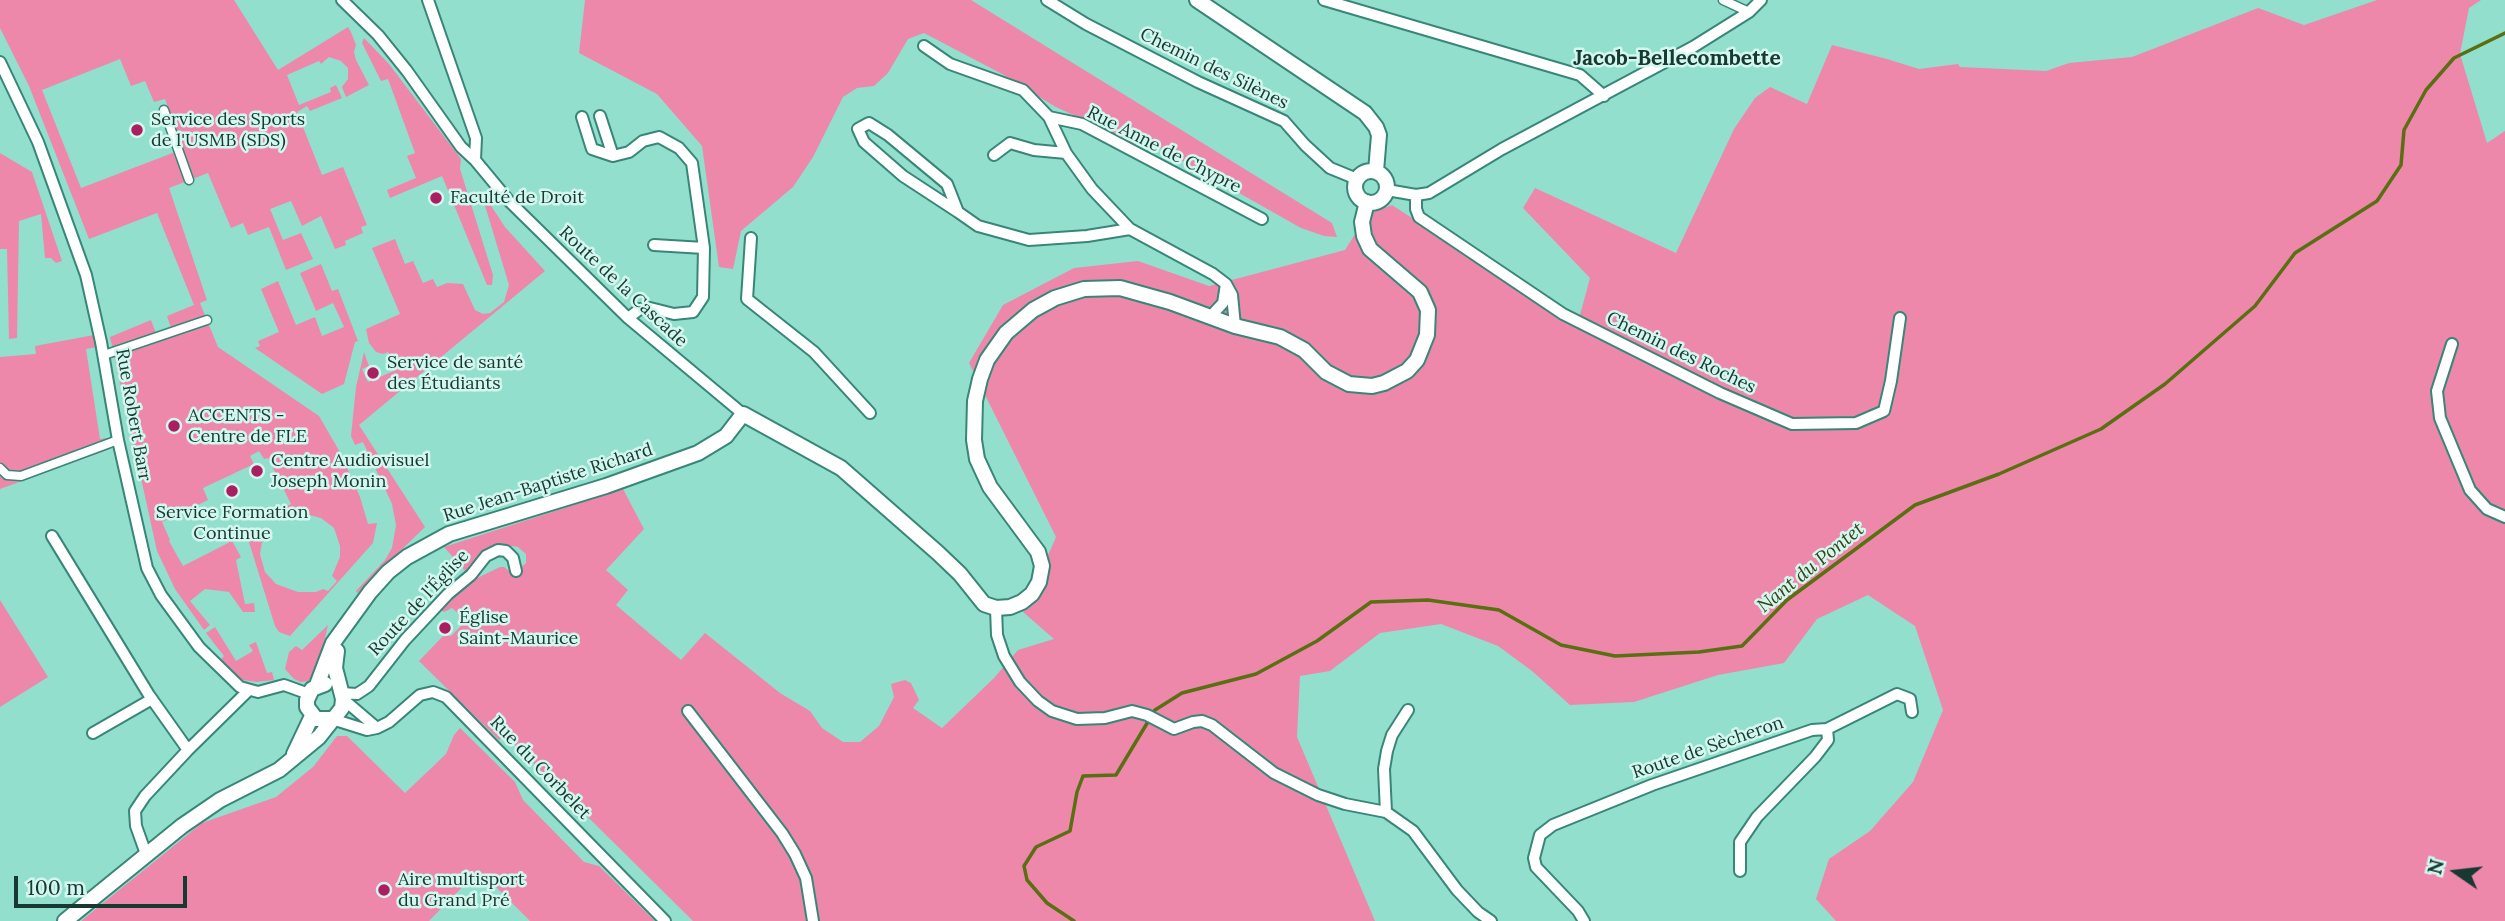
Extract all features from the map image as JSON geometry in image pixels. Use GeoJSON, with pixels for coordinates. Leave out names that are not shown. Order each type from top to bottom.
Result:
{"type":"FeatureCollection","features":[{"type":"Feature","properties":{"kind":"street","name":"Route de la Cascade"},"geometry":{"type":"LineString","coordinates":[[342,0],[378,36],[407,71],[461,147],[509,201],[628,318],[743,414]]}},
{"type":"Feature","properties":{"kind":"street"},"geometry":{"type":"LineString","coordinates":[[428,0],[476,138],[475,160]]}},
{"type":"Feature","properties":{"kind":"street","name":"Chemin des Silènes"},"geometry":{"type":"LineString","coordinates":[[1046,0],[1086,24],[1198,82],[1283,121],[1330,168],[1357,179]]}},
{"type":"Feature","properties":{"kind":"street"},"geometry":{"type":"LineString","coordinates":[[1198,0],[1365,113],[1379,135],[1376,171]]}},
{"type":"Feature","properties":{"kind":"street"},"geometry":{"type":"LineString","coordinates":[[1324,0],[1580,75],[1604,96]]}},
{"type":"Feature","properties":{"kind":"street"},"geometry":{"type":"LineString","coordinates":[[1723,0],[1749,12]]}},
{"type":"Feature","properties":{"kind":"street"},"geometry":{"type":"LineString","coordinates":[[1387,190],[1416,195],[1429,194],[1502,149],[1693,47],[1749,12],[1760,0]]}},
{"type":"Feature","properties":{"kind":"street"},"geometry":{"type":"LineString","coordinates":[[924,46],[950,64],[1023,90],[1049,117],[1066,153],[1093,189],[1130,229],[1213,274],[1226,284],[1232,295],[1235,326]]}},
{"type":"Feature","properties":{"kind":"street","name":"Rue Robert Barr"},"geometry":{"type":"LineString","coordinates":[[0,62],[38,142],[86,275],[139,541],[147,568],[161,595],[199,648],[240,687],[249,690]]}},
{"type":"Feature","properties":{"kind":"street"},"geometry":{"type":"LineString","coordinates":[[164,110],[189,180]]}},
{"type":"Feature","properties":{"kind":"street"},"geometry":{"type":"LineString","coordinates":[[600,116],[613,156]]}},
{"type":"Feature","properties":{"kind":"street"},"geometry":{"type":"LineString","coordinates":[[582,117],[592,149],[613,156],[629,152],[643,141],[659,137],[678,148],[692,163],[704,248],[703,297],[692,312],[674,314],[650,308],[640,310],[628,318]]}},
{"type":"Feature","properties":{"kind":"street","name":"Rue Anne de Chypre"},"geometry":{"type":"LineString","coordinates":[[1049,117],[1082,124],[1262,219]]}},
{"type":"Feature","properties":{"kind":"street"},"geometry":{"type":"LineString","coordinates":[[958,212],[947,184],[869,123],[858,129],[864,142],[903,176],[978,226],[1029,240],[1087,236],[1130,229]]}},
{"type":"Feature","properties":{"kind":"street"},"geometry":{"type":"LineString","coordinates":[[994,155],[1010,143],[1034,150],[1066,153]]}},
{"type":"Feature","properties":{"kind":"street"},"geometry":{"type":"LineString","coordinates":[[1367,171],[1376,171],[1386,181],[1387,190],[1381,199],[1367,202],[1356,193],[1357,179],[1367,171]]}},
{"type":"Feature","properties":{"kind":"street","name":"Chemin des Roches"},"geometry":{"type":"LineString","coordinates":[[1416,195],[1419,217],[1563,314],[1708,387],[1792,424],[1856,423],[1884,411],[1900,318]]}},
{"type":"Feature","properties":{"kind":"street"},"geometry":{"type":"LineString","coordinates":[[743,414],[841,468],[938,553],[960,574],[984,604],[996,608],[1010,607],[1032,594],[1039,582],[1042,566],[1038,552],[997,500],[977,459],[974,440],[975,401],[983,369],[999,341],[1015,324],[1044,303],[1066,294],[1096,288],[1120,288],[1142,293],[1209,318],[1291,341],[1326,372],[1349,384],[1372,386],[1384,383],[1407,371],[1424,348],[1428,310],[1423,297],[1416,289],[1370,250],[1362,222],[1367,202]]}},
{"type":"Feature","properties":{"kind":"street"},"geometry":{"type":"LineString","coordinates":[[751,238],[747,299],[814,352],[870,413]]}},
{"type":"Feature","properties":{"kind":"street"},"geometry":{"type":"LineString","coordinates":[[654,244],[704,248]]}},
{"type":"Feature","properties":{"kind":"street"},"geometry":{"type":"LineString","coordinates":[[1209,318],[1223,303],[1226,284]]}},
{"type":"Feature","properties":{"kind":"street"},"geometry":{"type":"LineString","coordinates":[[104,355],[207,320]]}},
{"type":"Feature","properties":{"kind":"street"},"geometry":{"type":"LineString","coordinates":[[2452,344],[2437,391],[2440,418],[2470,490],[2487,509],[2505,516]]}},
{"type":"Feature","properties":{"kind":"street","name":"Rue Jean-Baptiste Richard"},"geometry":{"type":"LineString","coordinates":[[313,690],[324,673],[333,643],[370,592],[388,572],[430,543],[449,534],[606,486],[698,453],[726,436],[743,414]]}},
{"type":"Feature","properties":{"kind":"street"},"geometry":{"type":"LineString","coordinates":[[0,468],[7,475],[21,477],[118,440]]}},
{"type":"Feature","properties":{"kind":"street"},"geometry":{"type":"LineString","coordinates":[[52,537],[152,699],[188,750]]}},
{"type":"Feature","properties":{"kind":"street","name":"Route de l'Église"},"geometry":{"type":"LineString","coordinates":[[342,696],[357,694],[369,686],[405,640],[448,594],[471,575],[486,556],[498,550],[506,551],[513,558],[516,572]]}},
{"type":"Feature","properties":{"kind":"street"},"geometry":{"type":"LineString","coordinates":[[996,608],[997,635],[1004,656],[1020,682],[1038,701],[1052,710],[1077,719],[1105,718],[1132,711],[1147,715],[1174,729],[1202,721],[1218,729],[1274,773],[1318,795],[1386,812],[1413,831],[1457,890],[1478,912],[1491,921]]}},
{"type":"Feature","properties":{"kind":"street","name":"Rue Jean-Baptiste Richard"},"geometry":{"type":"LineString","coordinates":[[342,696],[335,668],[336,654],[345,630]]}},
{"type":"Feature","properties":{"kind":"street"},"geometry":{"type":"LineString","coordinates":[[146,854],[136,826],[135,811],[145,796],[188,750],[249,690],[258,692],[284,685],[313,690],[331,685],[377,728]]}},
{"type":"Feature","properties":{"kind":"street"},"geometry":{"type":"LineString","coordinates":[[313,690],[307,707],[312,716],[367,730],[377,728]]}},
{"type":"Feature","properties":{"kind":"street","name":"Rue du Corbelet"},"geometry":{"type":"LineString","coordinates":[[377,728],[389,722],[420,695],[433,692],[446,697],[665,921]]}},
{"type":"Feature","properties":{"kind":"street"},"geometry":{"type":"LineString","coordinates":[[1740,872],[1740,842],[1757,817],[1822,748],[1828,740],[1827,729],[1897,694],[1910,699],[1912,712]]}},
{"type":"Feature","properties":{"kind":"street"},"geometry":{"type":"LineString","coordinates":[[65,921],[146,854],[219,800],[269,776],[290,762],[319,737],[338,715],[342,696]]}},
{"type":"Feature","properties":{"kind":"street"},"geometry":{"type":"LineString","coordinates":[[93,733],[152,699]]}},
{"type":"Feature","properties":{"kind":"street"},"geometry":{"type":"LineString","coordinates":[[1386,812],[1384,769],[1387,751],[1392,735],[1408,710]]}},
{"type":"Feature","properties":{"kind":"street"},"geometry":{"type":"LineString","coordinates":[[688,711],[782,833],[806,878],[813,921]]}},
{"type":"Feature","properties":{"kind":"street"},"geometry":{"type":"LineString","coordinates":[[290,762],[312,716]]}},
{"type":"Feature","properties":{"kind":"street","name":"Route de Sècheron"},"geometry":{"type":"LineString","coordinates":[[1584,921],[1578,911],[1536,867],[1534,858],[1540,835],[1553,825],[1665,780],[1812,730],[1827,729]]}},
{"type":"Feature","properties":{"kind":"shaded area"},"geometry":{"type":"Polygon","coordinates":[[[0,0],[234,0],[278,70],[348,27],[351,32],[356,45],[356,60],[369,85],[346,97],[342,87],[348,79],[348,68],[341,61],[329,57],[321,64],[319,61],[287,75],[299,105],[331,92],[330,88],[336,85],[342,98],[310,111],[307,106],[297,112],[322,175],[343,167],[367,225],[361,227],[363,233],[335,249],[321,216],[302,226],[291,201],[270,209],[283,240],[301,233],[313,259],[286,270],[269,227],[248,235],[243,223],[231,228],[208,173],[169,188],[207,300],[200,303],[218,347],[319,416],[341,454],[360,497],[368,524],[377,523],[373,543],[290,636],[279,632],[275,626],[248,539],[264,529],[260,554],[265,572],[276,584],[298,592],[316,592],[323,589],[328,591],[337,581],[332,576],[340,557],[340,546],[334,528],[321,518],[298,512],[282,517],[278,511],[291,504],[268,458],[264,459],[259,451],[250,456],[254,464],[203,488],[208,500],[162,522],[183,566],[232,541],[241,557],[236,560],[245,604],[254,603],[255,612],[243,612],[229,592],[205,589],[190,601],[210,625],[204,630],[175,589],[157,551],[110,337],[151,320],[157,336],[172,331],[167,316],[194,305],[157,213],[89,239],[29,86],[0,28],[0,0]],[[120,59],[42,90],[81,188],[183,149],[165,99],[154,102],[145,81],[131,86],[120,59]]]}},
{"type":"Feature","properties":{"kind":"shaded area"},"geometry":{"type":"Polygon","coordinates":[[[585,0],[971,0],[1332,223],[1337,237],[1324,236],[1301,228],[1156,146],[1135,144],[1054,106],[1002,74],[924,33],[908,39],[888,73],[874,86],[857,88],[843,97],[813,157],[793,187],[741,231],[733,269],[719,267],[702,146],[657,94],[579,53],[585,0]]]}},
{"type":"Feature","properties":{"kind":"shaded area"},"geometry":{"type":"Polygon","coordinates":[[[2377,0],[2481,0],[2469,8],[2460,54],[2487,143],[2505,131],[2505,921],[1836,921],[1816,899],[1829,859],[1870,831],[1913,782],[1943,710],[1915,626],[1868,595],[1817,619],[1784,663],[1718,675],[1634,702],[1570,705],[1532,671],[1498,646],[1441,624],[1380,633],[1330,671],[1300,676],[1297,737],[1375,921],[693,921],[505,735],[499,740],[419,661],[444,635],[451,636],[465,622],[460,616],[458,618],[459,614],[452,608],[444,612],[439,609],[473,580],[500,567],[513,574],[526,563],[526,554],[518,547],[500,544],[484,551],[467,573],[444,547],[623,489],[644,529],[606,570],[628,590],[616,605],[681,660],[705,633],[780,693],[810,711],[822,728],[843,742],[860,742],[879,726],[894,697],[891,684],[905,680],[911,683],[919,700],[913,708],[942,728],[994,678],[1018,650],[1054,639],[1023,612],[1056,537],[969,363],[1003,305],[1074,268],[1138,261],[1209,286],[1345,250],[1367,215],[1392,205],[1577,326],[1590,278],[1523,208],[1535,188],[1676,253],[1734,129],[1755,98],[1770,87],[1807,104],[1832,45],[1919,69],[1958,64],[1960,67],[2046,71],[2069,63],[2132,57],[2258,8],[2304,25],[2377,0]]]}},
{"type":"Feature","properties":{"kind":"shaded area"},"geometry":{"type":"Polygon","coordinates":[[[364,38],[389,64],[461,159],[460,169],[493,275],[492,285],[487,285],[442,176],[390,198],[387,190],[416,178],[407,156],[415,153],[388,79],[381,81],[362,43],[364,38]]]}},
{"type":"Feature","properties":{"kind":"shaded area"},"geometry":{"type":"Polygon","coordinates":[[[0,153],[32,172],[62,261],[56,263],[51,258],[45,258],[41,214],[19,221],[17,338],[9,339],[7,249],[0,249],[0,153]]]}},
{"type":"Feature","properties":{"kind":"shaded area"},"geometry":{"type":"Polygon","coordinates":[[[480,189],[505,227],[545,271],[359,425],[425,527],[357,593],[392,548],[396,525],[392,504],[363,442],[355,445],[351,436],[356,387],[364,352],[369,366],[362,369],[368,382],[403,367],[397,354],[391,357],[388,352],[376,352],[369,343],[366,329],[400,314],[372,248],[395,239],[405,264],[413,261],[423,283],[433,279],[437,287],[447,283],[463,284],[475,310],[483,314],[490,313],[504,302],[509,285],[480,189]]]}},
{"type":"Feature","properties":{"kind":"shaded area"},"geometry":{"type":"Polygon","coordinates":[[[321,264],[332,291],[338,289],[358,341],[355,342],[344,384],[322,394],[255,348],[260,346],[258,341],[279,332],[261,289],[278,281],[296,325],[315,317],[322,336],[344,327],[333,303],[316,311],[300,273],[321,264]]]}},
{"type":"Feature","properties":{"kind":"shaded area"},"geometry":{"type":"Polygon","coordinates":[[[94,335],[97,347],[86,349],[100,439],[108,438],[110,449],[0,489],[0,357],[36,354],[35,346],[94,335]]]}},
{"type":"Feature","properties":{"kind":"shaded area"},"geometry":{"type":"Polygon","coordinates":[[[0,600],[48,677],[0,707],[0,600]]]}},
{"type":"Feature","properties":{"kind":"shaded area"},"geometry":{"type":"Polygon","coordinates":[[[328,625],[317,673],[308,681],[294,679],[285,669],[289,652],[296,646],[302,650],[328,625]]]}},
{"type":"Feature","properties":{"kind":"shaded area"},"geometry":{"type":"Polygon","coordinates":[[[215,627],[236,661],[253,651],[249,645],[256,642],[267,673],[272,672],[274,680],[256,682],[234,675],[220,660],[224,656],[206,633],[215,627]]]}},
{"type":"Feature","properties":{"kind":"shaded area"},"geometry":{"type":"Polygon","coordinates":[[[460,728],[515,782],[523,800],[584,862],[599,866],[655,921],[530,921],[479,870],[429,921],[81,921],[202,823],[276,797],[313,767],[337,736],[347,736],[405,793],[446,754],[460,728]]]}},
{"type":"Feature","properties":{"kind":"waterway","name":"Nant du Pontet"},"geometry":{"type":"LineString","coordinates":[[1074,921],[1047,903],[1027,880],[1024,866],[1036,847],[1070,831],[1077,792],[1083,776],[1116,775],[1155,710],[1182,693],[1256,674],[1317,641],[1371,602],[1428,600],[1499,610],[1561,645],[1615,656],[1699,652],[1742,646],[1787,600],[1915,505],[1999,474],[2101,429],[2165,384],[2255,306],[2295,253],[2377,201],[2401,165],[2404,130],[2426,90],[2454,58],[2505,33]]}},
{"type":"Feature","properties":{"kind":"place","name":"Service des Sports de l'USMB (SDS)"},"geometry":{"type":"Point","coordinates":[137,130]}},
{"type":"Feature","properties":{"kind":"place","name":"Faculté de Droit"},"geometry":{"type":"Point","coordinates":[436,198]}},
{"type":"Feature","properties":{"kind":"place","name":"Service de santé des Étudiants"},"geometry":{"type":"Point","coordinates":[373,373]}},
{"type":"Feature","properties":{"kind":"place","name":"ACCENTS - Centre de FLE"},"geometry":{"type":"Point","coordinates":[174,426]}},
{"type":"Feature","properties":{"kind":"place","name":"Centre Audiovisuel Joseph Monin"},"geometry":{"type":"Point","coordinates":[257,471]}},
{"type":"Feature","properties":{"kind":"place","name":"Service Formation Continue"},"geometry":{"type":"Point","coordinates":[232,491]}},
{"type":"Feature","properties":{"kind":"place","name":"Église Saint-Maurice"},"geometry":{"type":"Point","coordinates":[445,628]}},
{"type":"Feature","properties":{"kind":"place","name":"Aire multisport du Grand Pré"},"geometry":{"type":"Point","coordinates":[384,890]}},
{"type":"Feature","properties":{"kind":"district","name":"Jacob-Bellecombette"},"geometry":{"type":"Point","coordinates":[1677,59]}}]}
